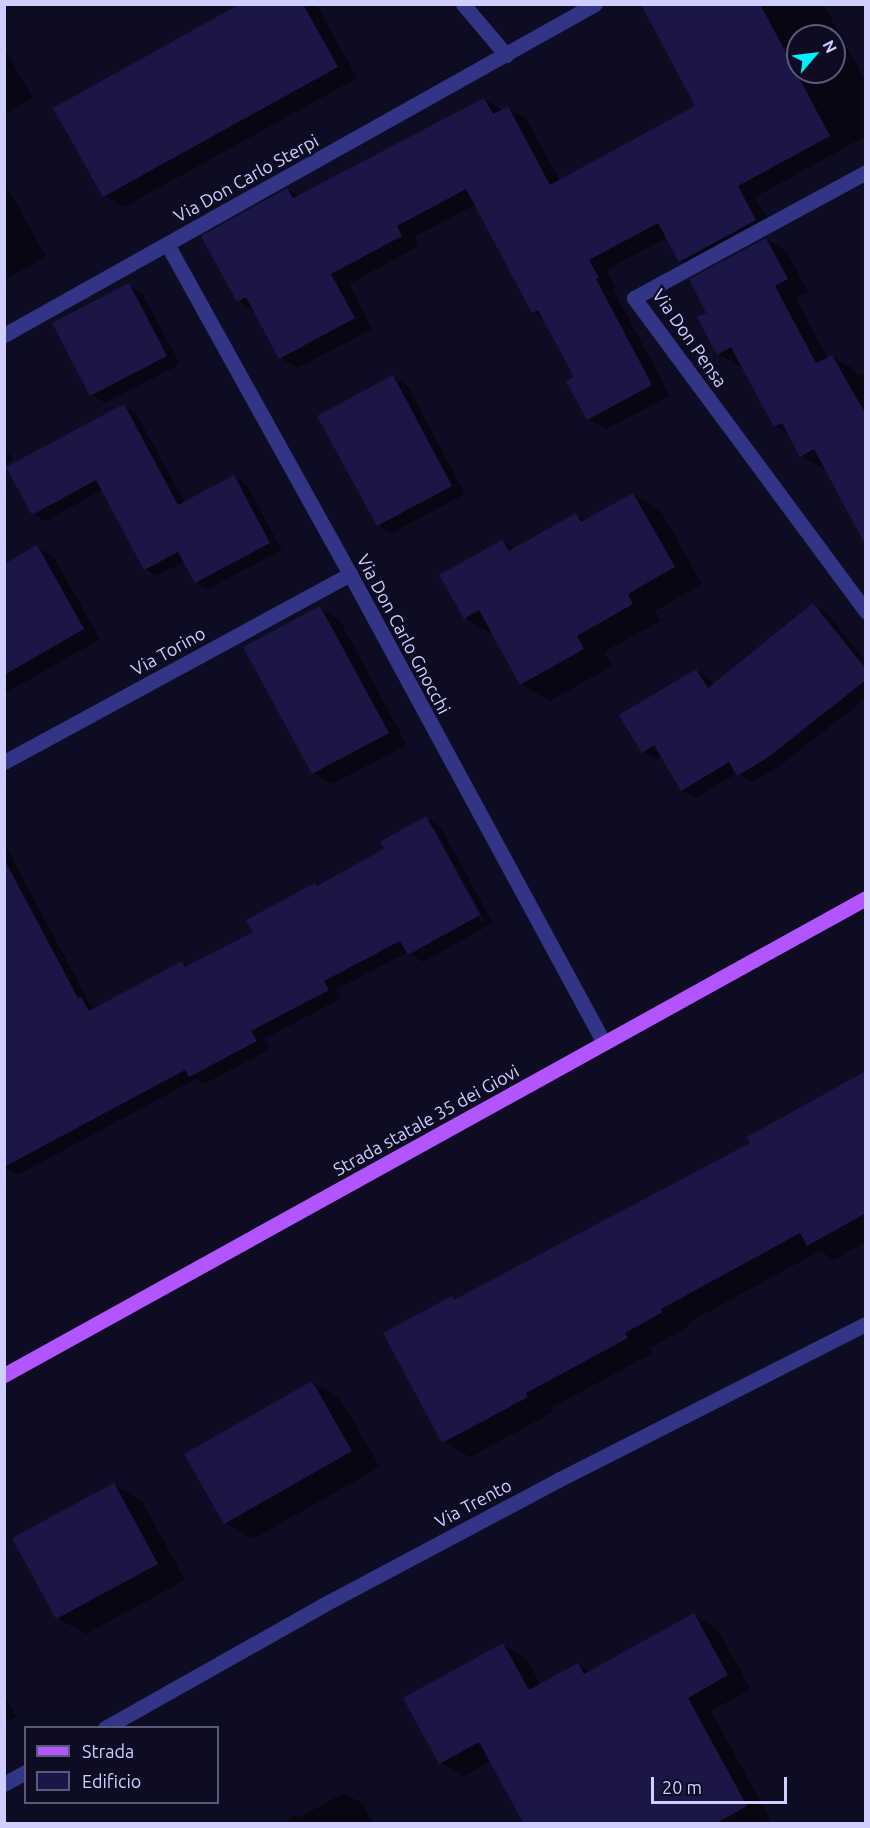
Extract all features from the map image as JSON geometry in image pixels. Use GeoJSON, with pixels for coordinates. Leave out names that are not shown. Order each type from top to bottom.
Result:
{"type":"FeatureCollection","features":[{"type":"Feature","properties":{"kind":"main road","name":"Strada statale 35 dei Giovi"},"geometry":{"type":"LineString","coordinates":[[4,1374],[866,898]]}},
{"type":"Feature","properties":{"kind":"street"},"geometry":{"type":"LineString","coordinates":[[463,4],[506,55]]}},
{"type":"Feature","properties":{"kind":"street","name":"Via Don Carlo Sterpi"},"geometry":{"type":"LineString","coordinates":[[4,335],[595,4]]}},
{"type":"Feature","properties":{"kind":"street","name":"Via Don Pensa"},"geometry":{"type":"LineString","coordinates":[[866,172],[634,298],[866,612]]}},
{"type":"Feature","properties":{"kind":"street","name":"Via Don Carlo Gnocchi"},"geometry":{"type":"LineString","coordinates":[[167,244],[350,574],[604,1043]]}},
{"type":"Feature","properties":{"kind":"street","name":"Via Torino"},"geometry":{"type":"LineString","coordinates":[[4,762],[350,574]]}},
{"type":"Feature","properties":{"kind":"street","name":"Via Trento"},"geometry":{"type":"LineString","coordinates":[[109,1726],[322,1605],[558,1480],[866,1324]]}},
{"type":"Feature","properties":{"kind":"street"},"geometry":{"type":"LineString","coordinates":[[4,1784],[24,1773]]}},
{"type":"Feature","properties":{"kind":"building"},"geometry":{"type":"Polygon","coordinates":[[[240,4],[303,4],[338,67],[103,197],[53,108],[240,4]]]}},
{"type":"Feature","properties":{"kind":"building"},"geometry":{"type":"Polygon","coordinates":[[[641,4],[760,4],[786,53],[786,84],[802,84],[830,136],[738,186],[756,220],[679,262],[658,223],[589,260],[599,278],[596,279],[652,385],[587,420],[566,381],[574,377],[538,310],[532,313],[466,189],[397,226],[402,236],[331,274],[355,318],[279,359],[246,297],[237,302],[201,236],[287,188],[293,198],[484,98],[493,114],[508,106],[550,185],[695,106],[641,4]]]}},
{"type":"Feature","properties":{"kind":"building"},"geometry":{"type":"Polygon","coordinates":[[[766,238],[788,279],[775,286],[816,363],[832,355],[866,415],[866,546],[814,449],[800,457],[782,423],[774,427],[731,347],[717,355],[697,317],[706,313],[689,279],[766,238]]]}},
{"type":"Feature","properties":{"kind":"building"},"geometry":{"type":"Polygon","coordinates":[[[129,283],[167,356],[90,396],[52,323],[129,283]]]}},
{"type":"Feature","properties":{"kind":"building"},"geometry":{"type":"Polygon","coordinates":[[[393,375],[452,486],[377,526],[317,416],[393,375]]]}},
{"type":"Feature","properties":{"kind":"building"},"geometry":{"type":"Polygon","coordinates":[[[124,404],[178,505],[234,475],[270,543],[195,583],[178,552],[144,570],[96,480],[32,515],[6,467],[124,404]]]}},
{"type":"Feature","properties":{"kind":"building"},"geometry":{"type":"Polygon","coordinates":[[[633,493],[675,567],[628,594],[633,604],[577,636],[584,649],[520,685],[479,610],[464,619],[439,575],[502,540],[509,551],[576,513],[581,522],[633,493]]]}},
{"type":"Feature","properties":{"kind":"building"},"geometry":{"type":"Polygon","coordinates":[[[37,545],[84,629],[4,675],[4,564],[37,545]]]}},
{"type":"Feature","properties":{"kind":"building"},"geometry":{"type":"Polygon","coordinates":[[[813,603],[866,669],[866,680],[767,758],[737,776],[729,762],[681,791],[654,745],[642,753],[619,715],[696,669],[708,688],[813,603]]]}},
{"type":"Feature","properties":{"kind":"building"},"geometry":{"type":"Polygon","coordinates":[[[320,606],[389,733],[312,774],[243,647],[320,606]]]}},
{"type":"Feature","properties":{"kind":"building"},"geometry":{"type":"Polygon","coordinates":[[[426,816],[480,915],[408,955],[400,941],[324,981],[329,990],[251,1031],[257,1041],[189,1077],[185,1070],[4,1167],[4,859],[78,998],[81,997],[89,1011],[182,961],[185,967],[253,932],[246,920],[315,883],[317,886],[384,849],[380,842],[426,816]]]}},
{"type":"Feature","properties":{"kind":"building"},"geometry":{"type":"Polygon","coordinates":[[[866,1071],[866,1213],[807,1246],[800,1233],[661,1309],[663,1312],[625,1333],[628,1338],[526,1393],[528,1397],[442,1443],[383,1333],[452,1296],[454,1300],[750,1143],[747,1137],[866,1071]]]}},
{"type":"Feature","properties":{"kind":"building"},"geometry":{"type":"Polygon","coordinates":[[[312,1381],[352,1451],[224,1524],[184,1454],[312,1381]]]}},
{"type":"Feature","properties":{"kind":"building"},"geometry":{"type":"Polygon","coordinates":[[[114,1483],[158,1564],[56,1619],[12,1538],[114,1483]]]}},
{"type":"Feature","properties":{"kind":"building"},"geometry":{"type":"Polygon","coordinates":[[[694,1613],[728,1675],[688,1698],[747,1806],[715,1824],[524,1824],[479,1742],[439,1764],[403,1698],[503,1643],[529,1690],[578,1663],[584,1674],[694,1613]]]}}]}
